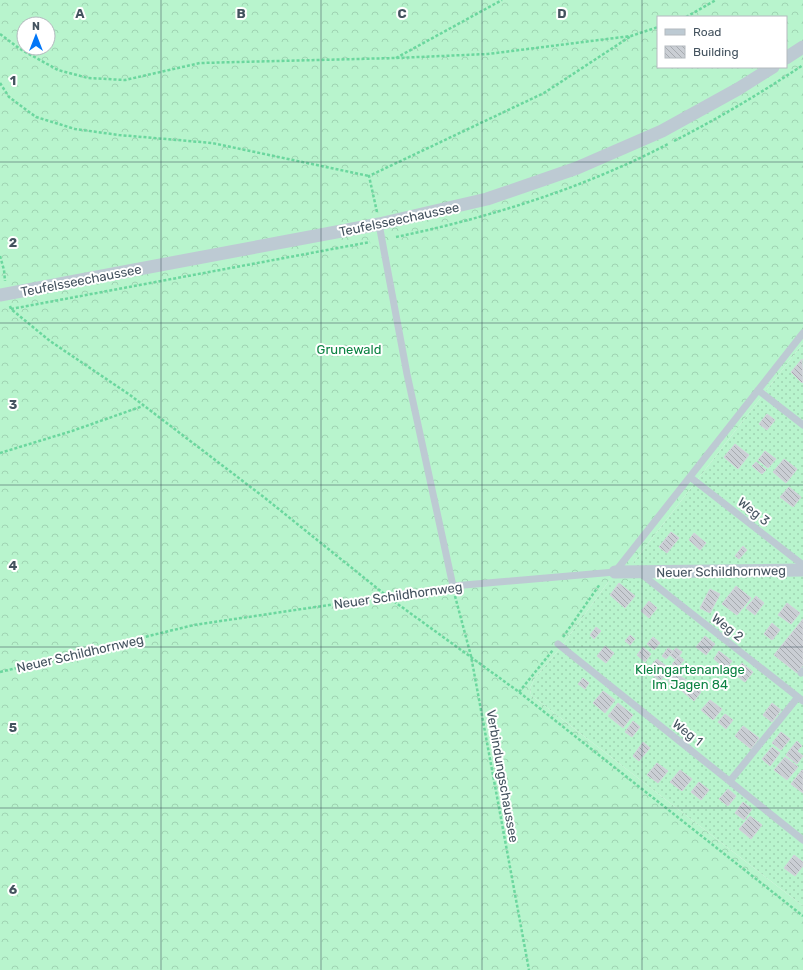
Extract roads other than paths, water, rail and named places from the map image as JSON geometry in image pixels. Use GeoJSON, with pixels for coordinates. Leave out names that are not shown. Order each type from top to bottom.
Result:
{"type":"FeatureCollection","features":[{"type":"Feature","properties":{"kind":"street"},"geometry":{"type":"LineString","coordinates":[[787,57],[803,47]]}},
{"type":"Feature","properties":{"kind":"street","name":"Teufelsseechaussee"},"geometry":{"type":"LineString","coordinates":[[3,294],[379,224],[486,199],[577,168],[662,131],[738,89],[771,68]]}},
{"type":"Feature","properties":{"kind":"street","name":"Neuer Schildhornweg"},"geometry":{"type":"LineString","coordinates":[[615,572],[803,570]]}},
{"type":"Feature","properties":{"kind":"lane","name":"Neuer Schildhornweg"},"geometry":{"type":"LineString","coordinates":[[379,224],[407,374],[453,586],[615,572]]}},
{"type":"Feature","properties":{"kind":"lane"},"geometry":{"type":"LineString","coordinates":[[615,572],[803,333]]}},
{"type":"Feature","properties":{"kind":"lane"},"geometry":{"type":"LineString","coordinates":[[758,390],[803,426]]}},
{"type":"Feature","properties":{"kind":"lane","name":"Weg 3"},"geometry":{"type":"LineString","coordinates":[[690,477],[803,565]]}},
{"type":"Feature","properties":{"kind":"lane","name":"Weg 2"},"geometry":{"type":"LineString","coordinates":[[638,571],[801,699]]}},
{"type":"Feature","properties":{"kind":"lane","name":"Weg 1"},"geometry":{"type":"LineString","coordinates":[[558,644],[803,840]]}},
{"type":"Feature","properties":{"kind":"lane"},"geometry":{"type":"LineString","coordinates":[[730,781],[801,699]]}},
{"type":"Feature","properties":{"kind":"park label","name":"Grunewald"},"geometry":{"type":"Point","coordinates":[349,349]}},
{"type":"Feature","properties":{"kind":"park label","name":"Kleingartenanlage Im Jagen 84"},"geometry":{"type":"Point","coordinates":[690,676]}}]}
